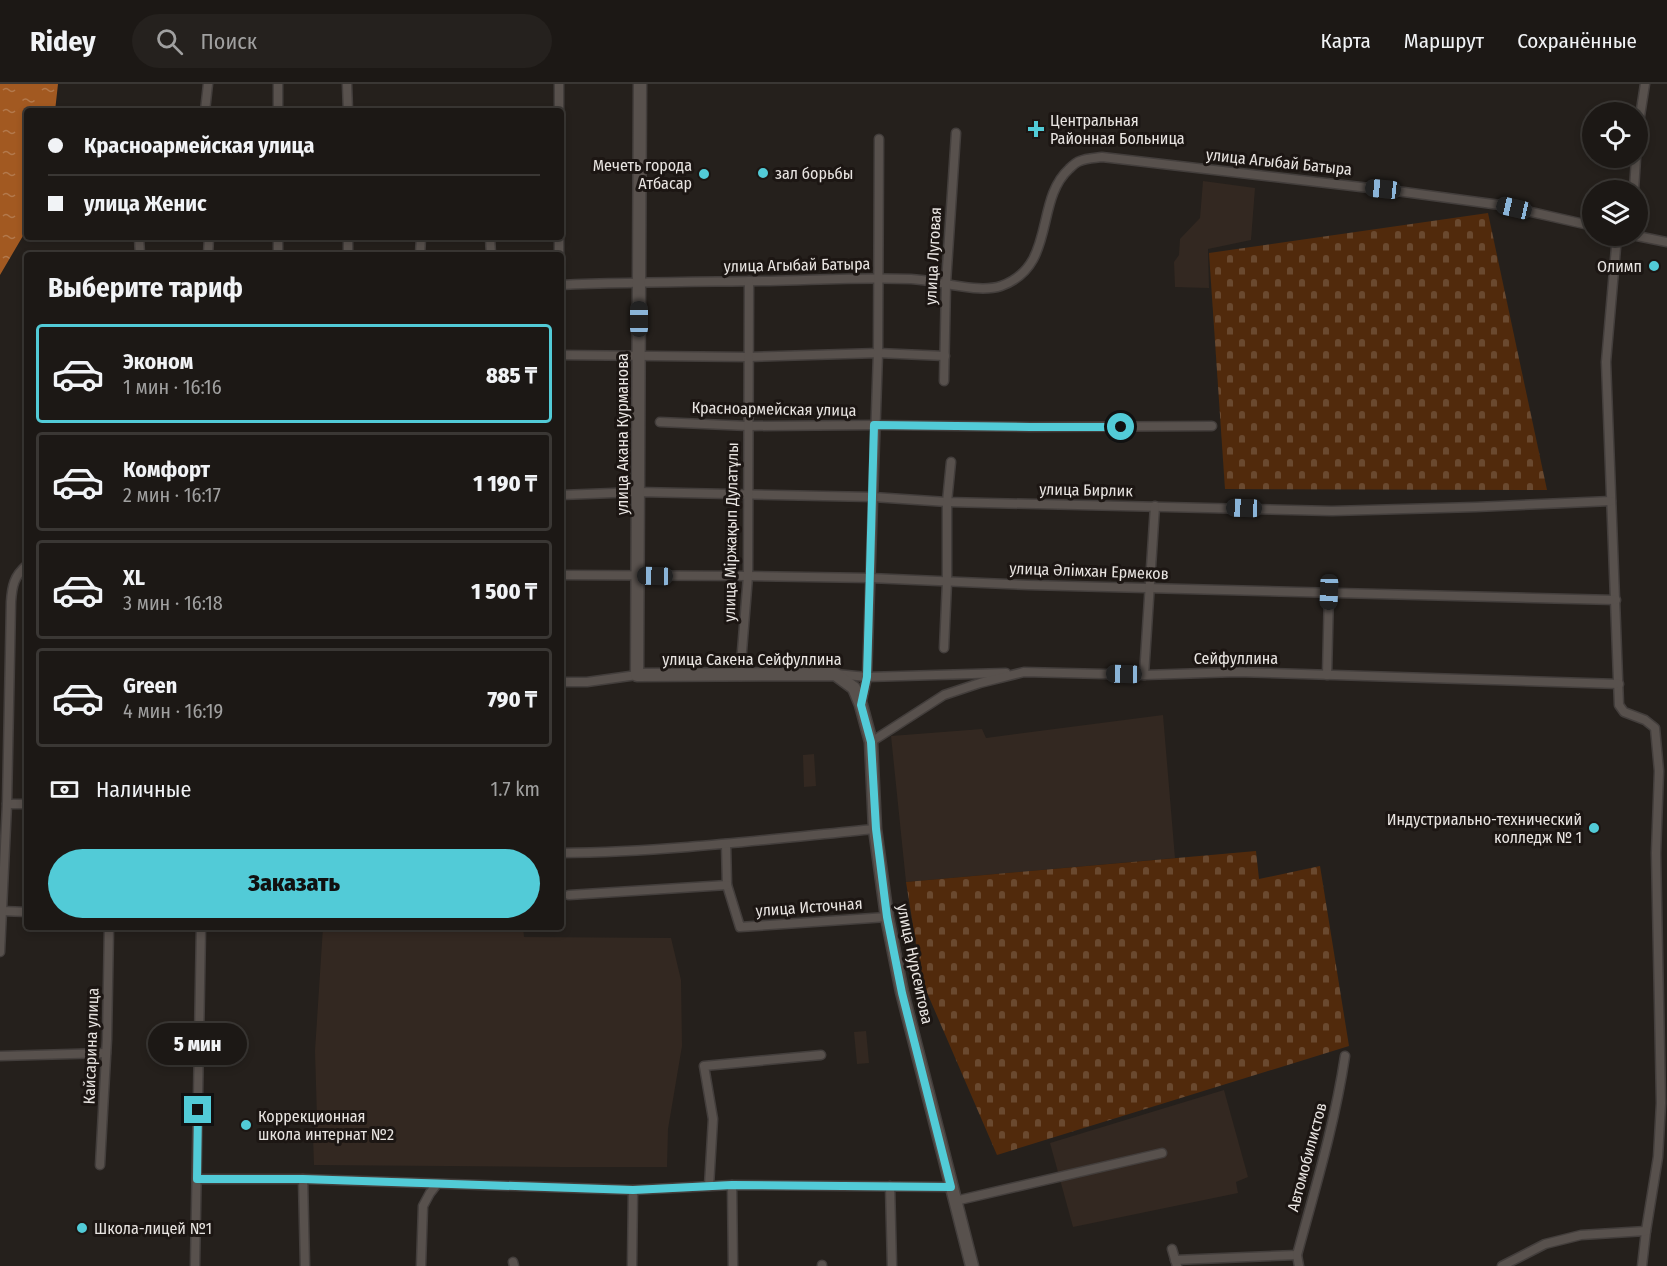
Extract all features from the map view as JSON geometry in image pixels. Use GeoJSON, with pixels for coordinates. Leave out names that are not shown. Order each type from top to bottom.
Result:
{"type":"FeatureCollection","features":[{"type":"Feature","properties":{"kind":"main road","name":"улица Акана Курманова"},"geometry":{"type":"LineString","coordinates":[[637,675],[640,84]]}},
{"type":"Feature","properties":{"kind":"main road","name":"улица Сакена Сейфуллина"},"geometry":{"type":"LineString","coordinates":[[637,675],[836,674]]}},
{"type":"Feature","properties":{"kind":"main road","name":"улица Нурсеитова"},"geometry":{"type":"LineString","coordinates":[[836,674],[854,688],[871,742],[876,829],[887,917],[902,993],[972,1266]]}},
{"type":"Feature","properties":{"kind":"street"},"geometry":{"type":"LineString","coordinates":[[205,108],[208,84]]}},
{"type":"Feature","properties":{"kind":"street"},"geometry":{"type":"LineString","coordinates":[[278,84],[278,108]]}},
{"type":"Feature","properties":{"kind":"street"},"geometry":{"type":"LineString","coordinates":[[348,84],[348,108]]}},
{"type":"Feature","properties":{"kind":"street"},"geometry":{"type":"LineString","coordinates":[[559,84],[559,108]]}},
{"type":"Feature","properties":{"kind":"street"},"geometry":{"type":"LineString","coordinates":[[1642,102],[1645,84]]}},
{"type":"Feature","properties":{"kind":"street","name":"улица Луговая"},"geometry":{"type":"LineString","coordinates":[[945,381],[946,283],[956,133]]}},
{"type":"Feature","properties":{"kind":"street"},"geometry":{"type":"LineString","coordinates":[[861,705],[867,677],[878,353],[879,139]]}},
{"type":"Feature","properties":{"kind":"street","name":"улица Агыбай Батыра"},"geometry":{"type":"LineString","coordinates":[[564,285],[877,278],[913,279],[986,288],[1000,286],[1017,279],[1034,260],[1062,175],[1078,161],[1102,157],[1414,193],[1500,205],[1582,224]]}},
{"type":"Feature","properties":{"kind":"street"},"geometry":{"type":"LineString","coordinates":[[1648,238],[1667,242]]}},
{"type":"Feature","properties":{"kind":"street"},"geometry":{"type":"LineString","coordinates":[[1616,246],[1606,362],[1619,705],[1624,712],[1645,720],[1655,728],[1659,771],[1656,853],[1661,1103],[1658,1157],[1642,1266]]}},
{"type":"Feature","properties":{"kind":"street","name":"улица Міржақып Дулатұлы"},"geometry":{"type":"LineString","coordinates":[[740,676],[748,576],[749,281]]}},
{"type":"Feature","properties":{"kind":"street"},"geometry":{"type":"LineString","coordinates":[[564,355],[748,357],[878,353],[945,356]]}},
{"type":"Feature","properties":{"kind":"street","name":"Красноармейская улица"},"geometry":{"type":"LineString","coordinates":[[660,422],[748,426],[1212,426]]}},
{"type":"Feature","properties":{"kind":"street"},"geometry":{"type":"LineString","coordinates":[[944,648],[947,502],[951,462]]}},
{"type":"Feature","properties":{"kind":"street","name":"улица Бирлик"},"geometry":{"type":"LineString","coordinates":[[564,495],[639,492],[1332,511],[1611,501]]}},
{"type":"Feature","properties":{"kind":"street"},"geometry":{"type":"LineString","coordinates":[[1144,675],[1155,506]]}},
{"type":"Feature","properties":{"kind":"street"},"geometry":{"type":"LineString","coordinates":[[0,952],[7,804],[12,586],[24,567]]}},
{"type":"Feature","properties":{"kind":"street","name":"улица Әлімхан Ермеков"},"geometry":{"type":"LineString","coordinates":[[564,575],[870,578],[1616,600]]}},
{"type":"Feature","properties":{"kind":"street"},"geometry":{"type":"LineString","coordinates":[[1327,675],[1329,592]]}},
{"type":"Feature","properties":{"kind":"street","name":"улица Сакена Сейфуллина"},"geometry":{"type":"LineString","coordinates":[[836,674],[867,677],[1024,672]]}},
{"type":"Feature","properties":{"kind":"street","name":"Сейфуллина"},"geometry":{"type":"LineString","coordinates":[[871,742],[944,695],[1024,672],[1144,675],[1237,672],[1619,684]]}},
{"type":"Feature","properties":{"kind":"street","name":"улица Сакена Сейфуллина"},"geometry":{"type":"LineString","coordinates":[[564,682],[587,682],[637,675]]}},
{"type":"Feature","properties":{"kind":"street"},"geometry":{"type":"LineString","coordinates":[[7,804],[24,804]]}},
{"type":"Feature","properties":{"kind":"street"},"geometry":{"type":"LineString","coordinates":[[564,853],[601,853],[726,844],[876,829]]}},
{"type":"Feature","properties":{"kind":"street","name":"улица Источная"},"geometry":{"type":"LineString","coordinates":[[726,844],[727,885],[740,927],[887,917]]}},
{"type":"Feature","properties":{"kind":"street"},"geometry":{"type":"LineString","coordinates":[[569,895],[727,885]]}},
{"type":"Feature","properties":{"kind":"street"},"geometry":{"type":"LineString","coordinates":[[2,910],[24,912]]}},
{"type":"Feature","properties":{"kind":"street","name":"Кайсарина улица"},"geometry":{"type":"LineString","coordinates":[[100,1165],[109,930]]}},
{"type":"Feature","properties":{"kind":"street"},"geometry":{"type":"LineString","coordinates":[[195,1266],[201,930]]}},
{"type":"Feature","properties":{"kind":"street"},"geometry":{"type":"LineString","coordinates":[[0,1056],[106,1053]]}},
{"type":"Feature","properties":{"kind":"street"},"geometry":{"type":"LineString","coordinates":[[710,1186],[713,1119],[704,1066],[821,1055]]}},
{"type":"Feature","properties":{"kind":"street","name":"Автомобилистов"},"geometry":{"type":"LineString","coordinates":[[1299,1266],[1297,1256],[1336,1105],[1345,1056]]}},
{"type":"Feature","properties":{"kind":"street"},"geometry":{"type":"LineString","coordinates":[[955,1201],[1162,1153]]}},
{"type":"Feature","properties":{"kind":"street"},"geometry":{"type":"LineString","coordinates":[[197,1179],[303,1179],[633,1190],[732,1185],[951,1187]]}},
{"type":"Feature","properties":{"kind":"street"},"geometry":{"type":"LineString","coordinates":[[303,1179],[305,1266]]}},
{"type":"Feature","properties":{"kind":"street"},"geometry":{"type":"LineString","coordinates":[[421,1266],[423,1206],[429,1193],[437,1184]]}},
{"type":"Feature","properties":{"kind":"street"},"geometry":{"type":"LineString","coordinates":[[732,1185],[733,1266]]}},
{"type":"Feature","properties":{"kind":"street"},"geometry":{"type":"LineString","coordinates":[[890,1186],[892,1266]]}},
{"type":"Feature","properties":{"kind":"street"},"geometry":{"type":"LineString","coordinates":[[632,1266],[633,1190]]}},
{"type":"Feature","properties":{"kind":"street"},"geometry":{"type":"LineString","coordinates":[[1502,1266],[1545,1244],[1581,1235],[1646,1231]]}},
{"type":"Feature","properties":{"kind":"street"},"geometry":{"type":"LineString","coordinates":[[1172,1249],[1176,1263],[1297,1256]]}},
{"type":"Feature","properties":{"kind":"shaded area"},"geometry":{"type":"Polygon","coordinates":[[[1203,181],[1255,188],[1251,240],[1208,249],[1209,288],[1175,287],[1174,262],[1179,255],[1180,239],[1200,218],[1203,181]]]}},
{"type":"Feature","properties":{"kind":"shaded area"},"geometry":{"type":"Polygon","coordinates":[[[1163,715],[1175,858],[906,882],[891,736],[982,729],[986,738],[1163,715]]]}},
{"type":"Feature","properties":{"kind":"shaded area"},"geometry":{"type":"Polygon","coordinates":[[[814,754],[816,786],[804,787],[803,755],[814,754]]]}},
{"type":"Feature","properties":{"kind":"shaded area"},"geometry":{"type":"Polygon","coordinates":[[[323,930],[523,930],[524,937],[671,938],[681,980],[682,1046],[668,1129],[667,1167],[314,1165],[313,1136],[317,1118],[315,1051],[323,930]]]}},
{"type":"Feature","properties":{"kind":"shaded area"},"geometry":{"type":"Polygon","coordinates":[[[866,1031],[869,1063],[857,1064],[854,1032],[866,1031]]]}},
{"type":"Feature","properties":{"kind":"shaded area"},"geometry":{"type":"Polygon","coordinates":[[[1224,1090],[1248,1177],[1236,1182],[1238,1193],[1073,1227],[1050,1143],[1224,1090]]]}},
{"type":"Feature","properties":{"kind":"green space"},"geometry":{"type":"Polygon","coordinates":[[[1488,213],[1547,490],[1225,489],[1209,253],[1488,213]]]}},
{"type":"Feature","properties":{"kind":"green space"},"geometry":{"type":"Polygon","coordinates":[[[1256,851],[1259,879],[1320,866],[1349,1046],[997,1155],[922,981],[906,882],[1256,851]]]}},
{"type":"Feature","properties":{"kind":"water"},"geometry":{"type":"Polygon","coordinates":[[[0,84],[58,84],[55,108],[24,108],[24,234],[0,275],[0,84]]]}},
{"type":"Feature","properties":{"kind":"place","name":"Центральная Районная Больница"},"geometry":{"type":"Point","coordinates":[1036,129]}},
{"type":"Feature","properties":{"kind":"place","name":"зал борьбы"},"geometry":{"type":"Point","coordinates":[763,173]}},
{"type":"Feature","properties":{"kind":"place","name":"Мечеть города Атбасар"},"geometry":{"type":"Point","coordinates":[704,174]}},
{"type":"Feature","properties":{"kind":"place","name":"Олимп"},"geometry":{"type":"Point","coordinates":[1654,266]}},
{"type":"Feature","properties":{"kind":"place","name":"Индустриально-технический колледж № 1"},"geometry":{"type":"Point","coordinates":[1594,828]}},
{"type":"Feature","properties":{"kind":"place","name":"Коррекционная школа интернат №2"},"geometry":{"type":"Point","coordinates":[246,1125]}},
{"type":"Feature","properties":{"kind":"place","name":"Школа-лицей №1"},"geometry":{"type":"Point","coordinates":[82,1228]}},
{"type":"Feature","properties":{"kind":"route"},"geometry":{"type":"LineString","coordinates":[[198,1110],[197,1179],[303,1179],[633,1190],[732,1185],[951,1187],[902,993],[887,917],[876,829],[871,742],[861,705],[867,677],[874,425],[1121,427]]}}]}
